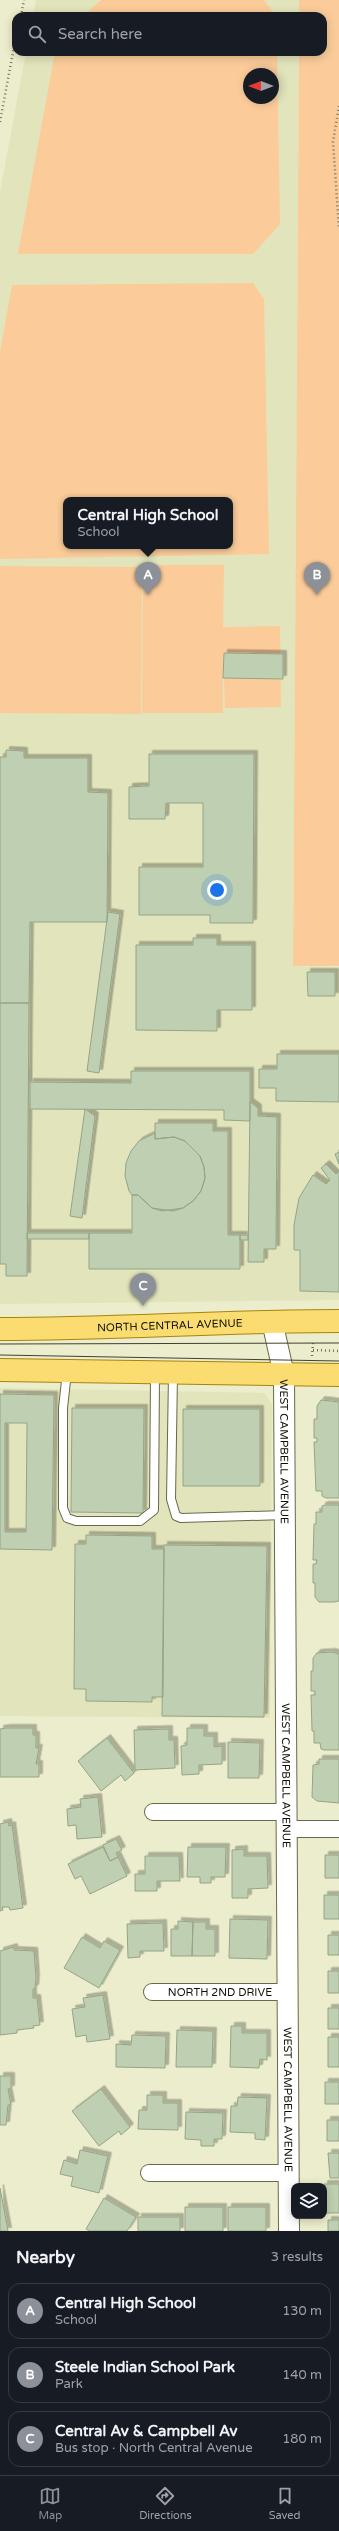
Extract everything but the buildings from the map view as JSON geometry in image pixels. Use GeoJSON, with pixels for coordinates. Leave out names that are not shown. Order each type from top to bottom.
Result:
{"type":"FeatureCollection","features":[{"type":"Feature","properties":{"kind":"main road","name":"NORTH CENTRAL AVENUE"},"geometry":{"type":"LineString","coordinates":[[0,1329],[101,1329],[272,1321],[339,1321]]}},
{"type":"Feature","properties":{"kind":"main road"},"geometry":{"type":"LineString","coordinates":[[0,1370],[164,1374],[339,1375]]}},
{"type":"Feature","properties":{"kind":"street","name":"WEST CAMPBELL AVENUE"},"geometry":{"type":"LineString","coordinates":[[272,1321],[284,1375],[284,1634],[290,2173],[289,2231]]}},
{"type":"Feature","properties":{"kind":"street"},"geometry":{"type":"LineString","coordinates":[[154,1812],[287,1820],[339,1830]]}},
{"type":"Feature","properties":{"kind":"street","name":"NORTH 2ND DRIVE"},"geometry":{"type":"LineString","coordinates":[[152,1992],[288,1992]]}},
{"type":"Feature","properties":{"kind":"street"},"geometry":{"type":"LineString","coordinates":[[149,2173],[290,2173]]}},
{"type":"Feature","properties":{"kind":"lane"},"geometry":{"type":"LineString","coordinates":[[67,1371],[63,1408],[63,1508],[67,1518],[76,1521],[140,1521],[154,1510],[164,1374]]}},
{"type":"Feature","properties":{"kind":"lane"},"geometry":{"type":"LineString","coordinates":[[164,1374],[171,1499],[176,1516],[181,1518],[285,1515]]}},
{"type":"Feature","properties":{"kind":"path"},"geometry":{"type":"LineString","coordinates":[[22,12],[24,0]]}},
{"type":"Feature","properties":{"kind":"path"},"geometry":{"type":"LineString","coordinates":[[0,122],[12,56]]}},
{"type":"Feature","properties":{"kind":"path"},"geometry":{"type":"LineString","coordinates":[[339,106],[332,142],[339,229]]}},
{"type":"Feature","properties":{"kind":"path"},"geometry":{"type":"LineString","coordinates":[[312,1361],[313,1342]]}},
{"type":"Feature","properties":{"kind":"path"},"geometry":{"type":"LineString","coordinates":[[313,1350],[339,1351]]}},
{"type":"Feature","properties":{"kind":"shaded area"},"geometry":{"type":"Polygon","coordinates":[[[36,0],[299,0],[299,12],[34,12],[36,0]]]}},
{"type":"Feature","properties":{"kind":"shaded area"},"geometry":{"type":"Polygon","coordinates":[[[101,0],[264,0],[273,12],[88,12],[101,0]]]}},
{"type":"Feature","properties":{"kind":"shaded area"},"geometry":{"type":"Polygon","coordinates":[[[299,0],[339,0],[339,966],[293,966],[299,56],[327,56],[327,12],[299,12],[299,0]]]}},
{"type":"Feature","properties":{"kind":"shaded area"},"geometry":{"type":"Polygon","coordinates":[[[25,56],[299,56],[293,966],[339,967],[339,1300],[0,1304],[0,192],[25,56]]]}},
{"type":"Feature","properties":{"kind":"shaded area"},"geometry":{"type":"Polygon","coordinates":[[[54,56],[277,56],[277,68],[243,68],[243,104],[278,104],[280,224],[253,254],[18,254],[54,56]]]}},
{"type":"Feature","properties":{"kind":"shaded area"},"geometry":{"type":"Polygon","coordinates":[[[253,283],[264,299],[269,554],[0,559],[0,352],[12,285],[253,283]]]}},
{"type":"Feature","properties":{"kind":"shaded area"},"geometry":{"type":"Polygon","coordinates":[[[143,565],[224,565],[223,627],[280,626],[281,707],[225,708],[223,650],[223,713],[142,713],[143,565]]]}},
{"type":"Feature","properties":{"kind":"shaded area"},"geometry":{"type":"Polygon","coordinates":[[[0,566],[142,567],[141,714],[0,713],[0,566]]]}},
{"type":"Feature","properties":{"kind":"shaded area"},"geometry":{"type":"Polygon","coordinates":[[[0,1388],[265,1393],[272,1405],[270,1718],[0,1716],[0,1388]]]}},
{"type":"Feature","properties":{"kind":"tram line"},"geometry":{"type":"LineString","coordinates":[[0,1344],[339,1343]]}},
{"type":"Feature","properties":{"kind":"tram line"},"geometry":{"type":"LineString","coordinates":[[0,1355],[339,1361]]}},
{"type":"Feature","properties":{"kind":"place","name":"Central High School"},"geometry":{"type":"Point","coordinates":[148,595]}},
{"type":"Feature","properties":{"kind":"place","name":"Steele Indian School Park"},"geometry":{"type":"Point","coordinates":[317,595]}},
{"type":"Feature","properties":{"kind":"place","name":"Central Av & Campbell Av"},"geometry":{"type":"Point","coordinates":[143,1306]}}]}
